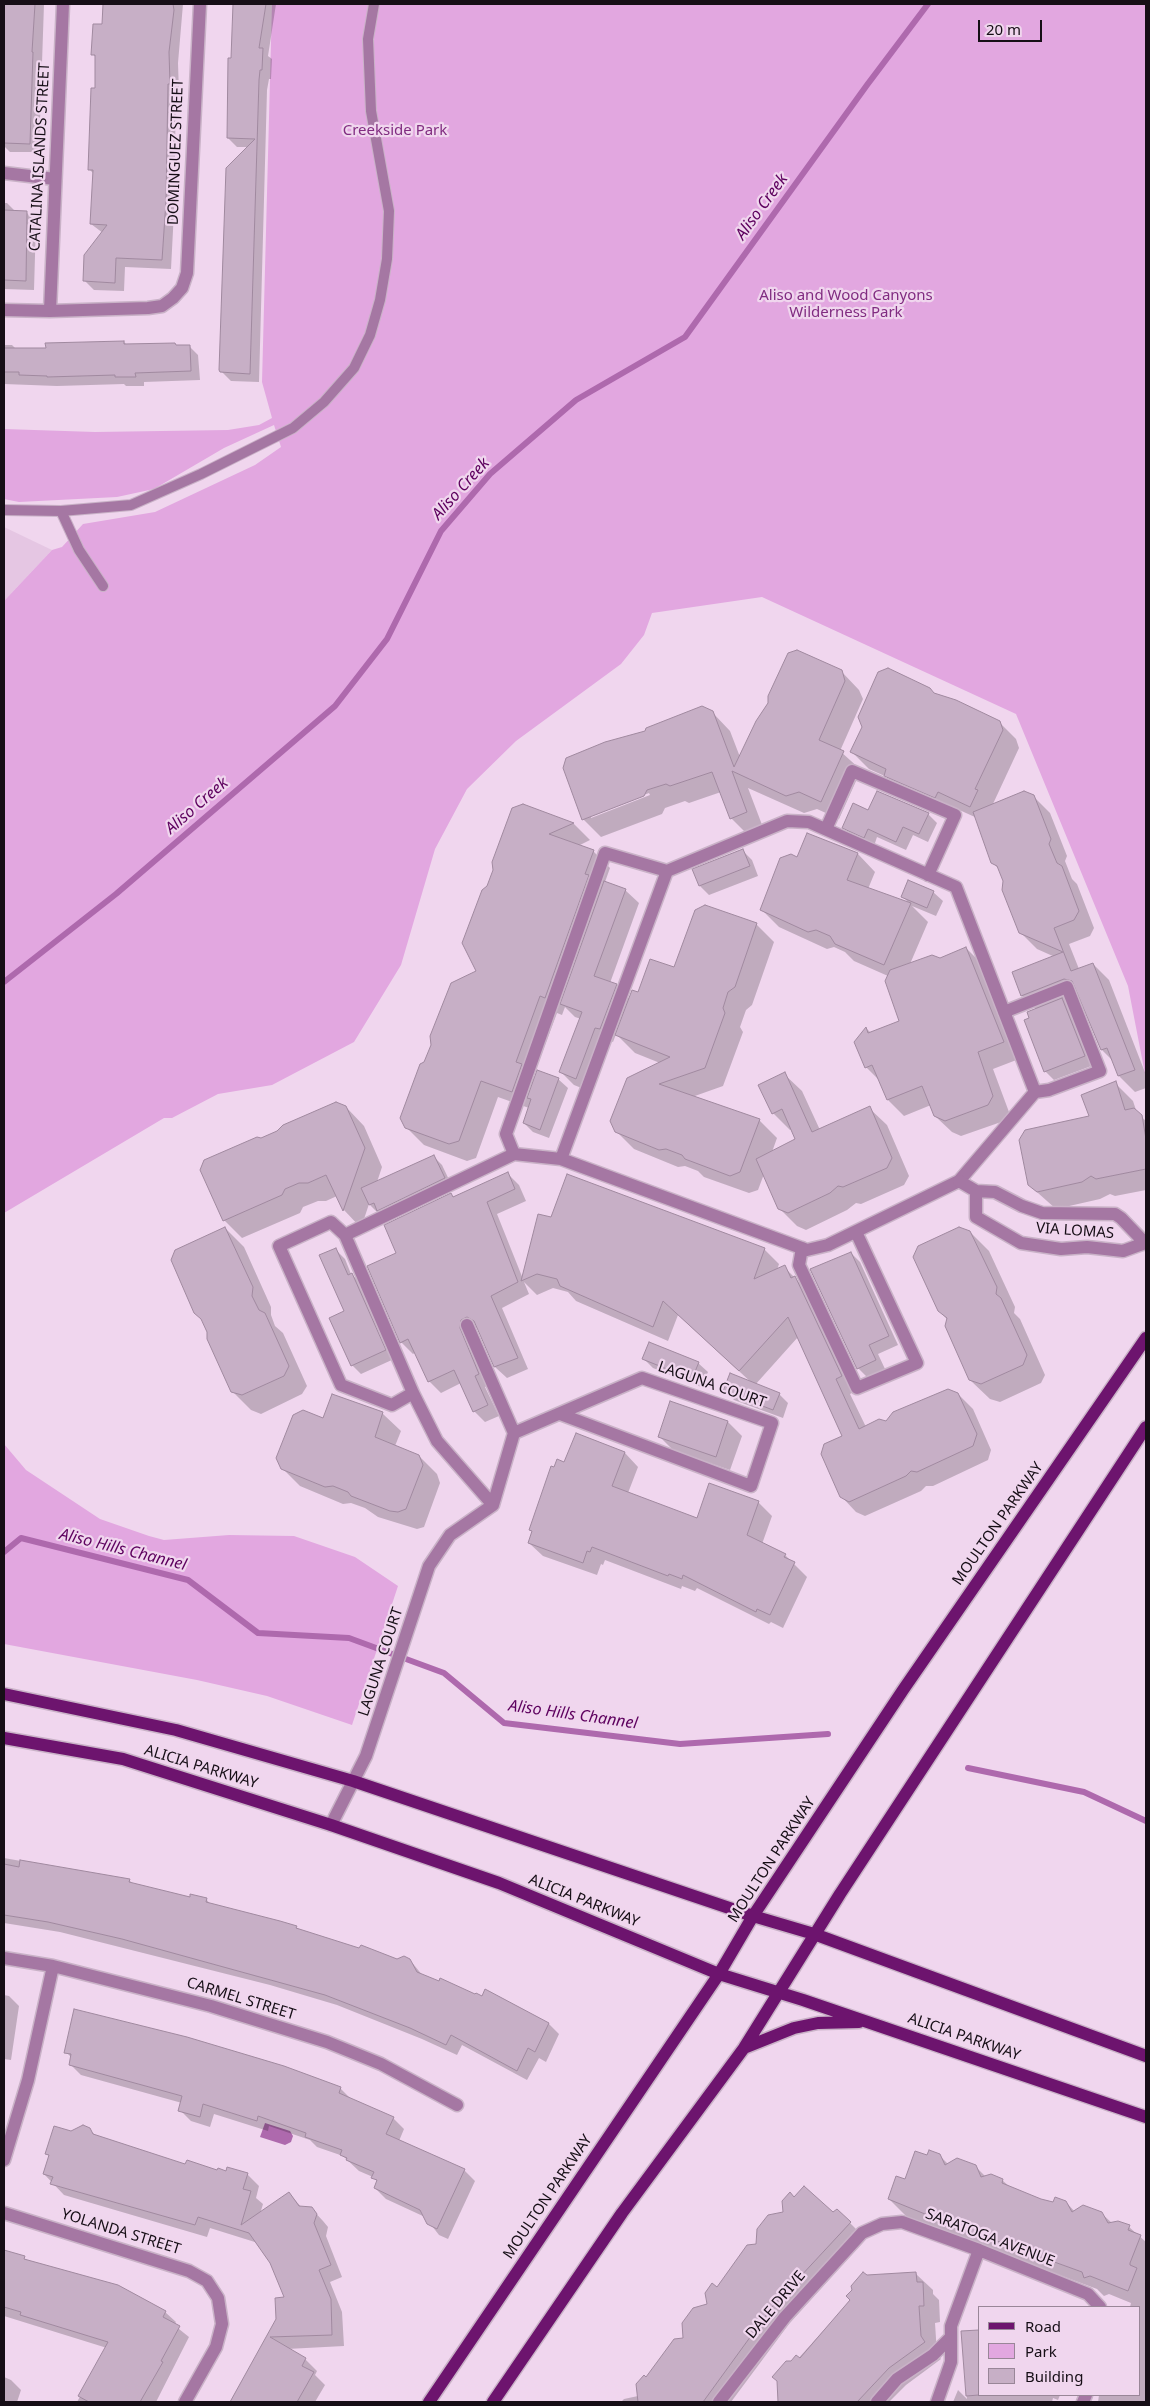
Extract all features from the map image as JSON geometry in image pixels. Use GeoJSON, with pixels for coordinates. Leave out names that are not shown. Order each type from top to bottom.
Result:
{"type":"FeatureCollection","features":[{"type":"Feature","properties":{"kind":"main road","name":"MOULTON PARKWAY"},"geometry":{"type":"LineString","coordinates":[[428,2402],[719,1974],[753,1916],[909,1682],[1146,1338]]}},
{"type":"Feature","properties":{"kind":"main road"},"geometry":{"type":"LineString","coordinates":[[493,2402],[622,2213],[744,2048],[814,1934],[1146,1427]]}},
{"type":"Feature","properties":{"kind":"main road","name":"ALICIA PARKWAY"},"geometry":{"type":"LineString","coordinates":[[4,1694],[176,1730],[353,1781],[753,1916],[814,1934],[1146,2056]]}},
{"type":"Feature","properties":{"kind":"main road","name":"ALICIA PARKWAY"},"geometry":{"type":"LineString","coordinates":[[4,1738],[123,1759],[332,1825],[499,1884],[719,1974],[869,2022],[1146,2117]]}},
{"type":"Feature","properties":{"kind":"main road"},"geometry":{"type":"LineString","coordinates":[[744,2048],[790,2029],[818,2023],[869,2022]]}},
{"type":"Feature","properties":{"kind":"street","name":"CATALINA ISLANDS STREET"},"geometry":{"type":"LineString","coordinates":[[50,312],[63,4]]}},
{"type":"Feature","properties":{"kind":"street","name":"DOMINGUEZ STREET"},"geometry":{"type":"LineString","coordinates":[[50,312],[162,306],[182,288],[187,273],[200,4]]}},
{"type":"Feature","properties":{"kind":"street"},"geometry":{"type":"LineString","coordinates":[[4,173],[55,179]]}},
{"type":"Feature","properties":{"kind":"street"},"geometry":{"type":"LineString","coordinates":[[4,310],[50,312]]}},
{"type":"Feature","properties":{"kind":"street"},"geometry":{"type":"LineString","coordinates":[[826,829],[852,771],[955,815],[928,875]]}},
{"type":"Feature","properties":{"kind":"street"},"geometry":{"type":"LineString","coordinates":[[514,1154],[506,1134],[606,853],[667,871],[787,821],[810,822],[956,887],[1035,1092]]}},
{"type":"Feature","properties":{"kind":"street"},"geometry":{"type":"LineString","coordinates":[[561,1159],[667,871]]}},
{"type":"Feature","properties":{"kind":"street"},"geometry":{"type":"LineString","coordinates":[[345,1235],[514,1154],[561,1159],[807,1250],[828,1245],[959,1181],[1035,1092],[1049,1090],[1100,1071],[1067,987],[1004,1012]]}},
{"type":"Feature","properties":{"kind":"street","name":"VIA LOMAS"},"geometry":{"type":"LineString","coordinates":[[959,1181],[976,1191],[995,1192],[1022,1206],[1042,1213],[1115,1214],[1145,1244],[1123,1251],[1087,1247],[1061,1249],[1021,1243],[976,1217],[976,1191]]}},
{"type":"Feature","properties":{"kind":"street"},"geometry":{"type":"LineString","coordinates":[[413,1393],[392,1405],[341,1385],[279,1246],[331,1222],[345,1235],[413,1393],[437,1441],[493,1506]]}},
{"type":"Feature","properties":{"kind":"street"},"geometry":{"type":"LineString","coordinates":[[802,1248],[799,1265],[857,1388],[917,1363],[856,1232]]}},
{"type":"Feature","properties":{"kind":"street"},"geometry":{"type":"LineString","coordinates":[[467,1325],[514,1433],[493,1506]]}},
{"type":"Feature","properties":{"kind":"street","name":"LAGUNA COURT"},"geometry":{"type":"LineString","coordinates":[[514,1433],[642,1378],[772,1423],[751,1486],[560,1414]]}},
{"type":"Feature","properties":{"kind":"street","name":"LAGUNA COURT"},"geometry":{"type":"LineString","coordinates":[[332,1825],[366,1756],[428,1572],[450,1535],[493,1506]]}},
{"type":"Feature","properties":{"kind":"street","name":"CARMEL STREET"},"geometry":{"type":"LineString","coordinates":[[4,1958],[52,1966],[211,2006],[327,2042],[381,2064],[457,2106]]}},
{"type":"Feature","properties":{"kind":"street"},"geometry":{"type":"LineString","coordinates":[[4,2160],[28,2080],[52,1966]]}},
{"type":"Feature","properties":{"kind":"street","name":"YOLANDA STREET"},"geometry":{"type":"LineString","coordinates":[[4,2213],[189,2271],[207,2281],[218,2298],[222,2324],[216,2348],[185,2402]]}},
{"type":"Feature","properties":{"kind":"street","name":"SARATOGA AVENUE"},"geometry":{"type":"LineString","coordinates":[[862,2233],[882,2224],[902,2222],[979,2250],[1088,2294],[1099,2306]]}},
{"type":"Feature","properties":{"kind":"street","name":"DALE DRIVE"},"geometry":{"type":"LineString","coordinates":[[719,2402],[785,2317],[862,2233]]}},
{"type":"Feature","properties":{"kind":"street"},"geometry":{"type":"LineString","coordinates":[[938,2402],[951,2362],[949,2339],[951,2326],[979,2250]]}},
{"type":"Feature","properties":{"kind":"street"},"geometry":{"type":"LineString","coordinates":[[877,2402],[898,2379],[933,2356],[949,2339]]}},
{"type":"Feature","properties":{"kind":"lane"},"geometry":{"type":"LineString","coordinates":[[4,510],[61,511],[131,505],[200,474],[293,428],[324,402],[354,368],[370,335],[380,300],[387,259],[389,211],[371,112],[368,39],[374,4]]}},
{"type":"Feature","properties":{"kind":"lane"},"geometry":{"type":"LineString","coordinates":[[61,511],[79,550],[103,586]]}},
{"type":"Feature","properties":{"kind":"shaded area"},"geometry":{"type":"Polygon","coordinates":[[[4,527],[52,550],[4,601],[4,527]]]}},
{"type":"Feature","properties":{"kind":"shaded area"},"geometry":{"type":"Polygon","coordinates":[[[265,2123],[290,2131],[293,2136],[291,2142],[285,2145],[260,2137],[265,2123]]]}},
{"type":"Feature","properties":{"kind":"green space","name":"Aliso and Wood Canyons Wilderness Park"},"geometry":{"type":"Polygon","coordinates":[[[272,4],[1146,4],[1146,1079],[1128,986],[1016,714],[762,597],[652,613],[644,635],[621,664],[516,741],[467,789],[435,849],[401,965],[354,1042],[272,1085],[218,1094],[172,1118],[164,1118],[4,1213],[4,601],[52,550],[62,547],[83,524],[155,512],[255,465],[281,447],[274,425],[224,448],[154,489],[117,497],[19,502],[4,499],[4,429],[95,432],[228,430],[259,425],[272,418],[262,382],[272,4]]]}},
{"type":"Feature","properties":{"kind":"green space"},"geometry":{"type":"Polygon","coordinates":[[[4,1444],[26,1470],[100,1519],[164,1540],[229,1535],[294,1536],[355,1557],[398,1586],[352,1725],[267,1696],[197,1680],[4,1644],[4,1444]]]}},
{"type":"Feature","properties":{"kind":"building"},"geometry":{"type":"Polygon","coordinates":[[[4,4],[35,4],[30,144],[4,143],[4,4]]]}},
{"type":"Feature","properties":{"kind":"building"},"geometry":{"type":"Polygon","coordinates":[[[103,4],[173,4],[174,10],[169,52],[170,84],[168,84],[166,201],[162,260],[116,258],[115,283],[83,281],[84,255],[107,225],[90,224],[93,170],[88,170],[91,88],[95,88],[95,55],[91,55],[93,24],[102,24],[103,4]]]}},
{"type":"Feature","properties":{"kind":"building"},"geometry":{"type":"Polygon","coordinates":[[[233,4],[266,4],[259,48],[263,48],[262,70],[260,70],[259,80],[250,374],[220,372],[219,370],[226,168],[255,139],[227,138],[228,58],[231,58],[233,4]]]}},
{"type":"Feature","properties":{"kind":"building"},"geometry":{"type":"Polygon","coordinates":[[[4,210],[27,211],[26,281],[4,280],[4,210]]]}},
{"type":"Feature","properties":{"kind":"building"},"geometry":{"type":"Polygon","coordinates":[[[124,341],[124,344],[175,343],[176,345],[190,345],[191,371],[135,373],[136,377],[115,377],[115,375],[47,377],[19,375],[19,372],[4,372],[4,348],[46,348],[45,343],[124,341]]]}},
{"type":"Feature","properties":{"kind":"building"},"geometry":{"type":"Polygon","coordinates":[[[797,650],[842,670],[845,681],[819,740],[844,751],[821,802],[799,792],[786,796],[732,771],[747,812],[730,819],[712,772],[670,786],[666,784],[647,790],[644,796],[582,820],[563,768],[566,758],[605,742],[645,731],[646,728],[702,706],[713,711],[734,767],[756,721],[768,703],[768,696],[788,653],[797,650]]]}},
{"type":"Feature","properties":{"kind":"building"},"geometry":{"type":"Polygon","coordinates":[[[888,668],[930,688],[934,693],[956,700],[1000,721],[1003,730],[975,789],[978,790],[970,807],[938,792],[935,798],[884,776],[886,769],[850,752],[862,727],[858,717],[878,672],[888,668]]]}},
{"type":"Feature","properties":{"kind":"building"},"geometry":{"type":"Polygon","coordinates":[[[877,791],[929,813],[919,834],[903,827],[896,842],[868,829],[864,838],[842,828],[853,803],[868,810],[877,791]]]}},
{"type":"Feature","properties":{"kind":"building"},"geometry":{"type":"Polygon","coordinates":[[[1024,791],[1034,795],[1051,839],[1049,844],[1057,863],[1062,866],[1079,911],[1074,920],[1054,928],[1071,971],[1093,963],[1135,1070],[1118,1076],[1107,1048],[1101,1050],[1072,981],[1064,979],[1021,996],[1012,972],[1063,952],[1019,933],[1002,890],[1003,881],[997,866],[991,863],[973,812],[1024,791]]]}},
{"type":"Feature","properties":{"kind":"building"},"geometry":{"type":"Polygon","coordinates":[[[523,804],[574,823],[549,834],[594,850],[585,874],[589,875],[545,998],[540,996],[516,1062],[522,1064],[512,1092],[481,1081],[459,1141],[449,1144],[405,1128],[400,1118],[420,1064],[424,1062],[431,1045],[430,1036],[451,983],[476,971],[462,943],[482,890],[487,886],[493,870],[492,862],[512,808],[523,804]]]}},
{"type":"Feature","properties":{"kind":"building"},"geometry":{"type":"Polygon","coordinates":[[[807,833],[858,853],[847,880],[911,903],[884,965],[835,944],[830,936],[816,930],[808,932],[760,910],[780,858],[791,854],[797,857],[807,833]]]}},
{"type":"Feature","properties":{"kind":"building"},"geometry":{"type":"Polygon","coordinates":[[[743,849],[750,866],[699,886],[692,869],[743,849]]]}},
{"type":"Feature","properties":{"kind":"building"},"geometry":{"type":"Polygon","coordinates":[[[908,880],[934,891],[927,908],[901,897],[908,880]]]}},
{"type":"Feature","properties":{"kind":"building"},"geometry":{"type":"Polygon","coordinates":[[[604,881],[626,889],[594,976],[617,984],[600,1029],[595,1028],[576,1079],[559,1072],[582,1012],[560,1004],[604,881]]]}},
{"type":"Feature","properties":{"kind":"building"},"geometry":{"type":"Polygon","coordinates":[[[705,905],[757,923],[735,987],[728,992],[723,1008],[725,1013],[705,1068],[659,1084],[760,1119],[740,1172],[730,1176],[685,1159],[682,1155],[666,1149],[659,1150],[615,1132],[610,1121],[627,1078],[670,1057],[615,1035],[632,990],[638,992],[650,959],[674,967],[695,910],[705,905]]]}},
{"type":"Feature","properties":{"kind":"building"},"geometry":{"type":"Polygon","coordinates":[[[966,947],[1004,1042],[978,1052],[993,1096],[988,1105],[945,1121],[934,1116],[922,1086],[887,1100],[872,1065],[865,1068],[854,1042],[866,1027],[868,1033],[899,1021],[885,981],[890,970],[932,955],[940,958],[966,947]]]}},
{"type":"Feature","properties":{"kind":"building"},"geometry":{"type":"Polygon","coordinates":[[[1062,998],[1085,1056],[1044,1072],[1024,1020],[1029,1018],[1027,1012],[1062,998]]]}},
{"type":"Feature","properties":{"kind":"building"},"geometry":{"type":"Polygon","coordinates":[[[537,1070],[559,1078],[540,1130],[523,1123],[531,1099],[527,1098],[537,1070]]]}},
{"type":"Feature","properties":{"kind":"building"},"geometry":{"type":"Polygon","coordinates":[[[785,1072],[812,1132],[870,1106],[892,1158],[887,1168],[843,1187],[838,1186],[830,1193],[788,1213],[778,1209],[756,1159],[795,1139],[782,1109],[772,1114],[758,1085],[785,1072]]]}},
{"type":"Feature","properties":{"kind":"building"},"geometry":{"type":"Polygon","coordinates":[[[1116,1081],[1125,1110],[1134,1108],[1142,1115],[1146,1139],[1146,1169],[1096,1179],[1091,1176],[1082,1182],[1037,1192],[1028,1185],[1019,1140],[1025,1130],[1089,1116],[1081,1095],[1116,1081]]]}},
{"type":"Feature","properties":{"kind":"building"},"geometry":{"type":"Polygon","coordinates":[[[336,1102],[346,1106],[365,1148],[343,1211],[326,1175],[308,1183],[299,1183],[285,1189],[282,1195],[223,1221],[200,1170],[204,1160],[257,1137],[261,1138],[277,1131],[283,1125],[336,1102]]]}},
{"type":"Feature","properties":{"kind":"building"},"geometry":{"type":"Polygon","coordinates":[[[434,1155],[445,1178],[377,1211],[374,1203],[369,1205],[361,1188],[434,1155]]]}},
{"type":"Feature","properties":{"kind":"building"},"geometry":{"type":"Polygon","coordinates":[[[508,1172],[515,1189],[487,1202],[518,1282],[491,1296],[518,1358],[494,1367],[474,1321],[467,1317],[461,1320],[460,1328],[479,1374],[475,1376],[488,1405],[473,1412],[454,1370],[428,1382],[408,1339],[400,1343],[367,1266],[396,1253],[384,1225],[451,1193],[453,1197],[508,1172]]]}},
{"type":"Feature","properties":{"kind":"building"},"geometry":{"type":"Polygon","coordinates":[[[567,1174],[765,1248],[754,1279],[785,1265],[791,1278],[795,1276],[842,1376],[836,1379],[859,1429],[879,1419],[886,1421],[893,1412],[948,1389],[958,1393],[977,1434],[973,1446],[917,1472],[911,1471],[906,1476],[849,1502],[840,1497],[821,1454],[824,1444],[842,1436],[788,1317],[739,1371],[663,1301],[653,1327],[560,1286],[557,1279],[537,1274],[521,1281],[538,1214],[551,1217],[567,1174]]]}},
{"type":"Feature","properties":{"kind":"building"},"geometry":{"type":"Polygon","coordinates":[[[225,1227],[253,1287],[252,1296],[259,1310],[265,1313],[289,1366],[284,1376],[242,1395],[231,1392],[207,1339],[207,1332],[201,1319],[194,1313],[171,1260],[175,1250],[225,1227]]]}},
{"type":"Feature","properties":{"kind":"building"},"geometry":{"type":"Polygon","coordinates":[[[959,1227],[970,1231],[997,1287],[996,1294],[1001,1298],[1027,1355],[1023,1365],[981,1384],[969,1380],[945,1326],[947,1318],[938,1311],[913,1257],[918,1246],[959,1227]]]}},
{"type":"Feature","properties":{"kind":"building"},"geometry":{"type":"Polygon","coordinates":[[[336,1248],[348,1275],[352,1273],[386,1350],[351,1366],[329,1318],[344,1311],[319,1255],[336,1248]]]}},
{"type":"Feature","properties":{"kind":"building"},"geometry":{"type":"Polygon","coordinates":[[[851,1252],[889,1336],[869,1345],[876,1360],[857,1369],[810,1269],[851,1252]]]}},
{"type":"Feature","properties":{"kind":"building"},"geometry":{"type":"Polygon","coordinates":[[[649,1342],[699,1362],[692,1379],[642,1359],[649,1342]]]}},
{"type":"Feature","properties":{"kind":"building"},"geometry":{"type":"Polygon","coordinates":[[[730,1373],[780,1393],[773,1410],[723,1391],[730,1373]]]}},
{"type":"Feature","properties":{"kind":"building"},"geometry":{"type":"Polygon","coordinates":[[[332,1394],[383,1412],[375,1437],[419,1455],[423,1465],[406,1509],[398,1512],[390,1511],[351,1496],[348,1492],[333,1486],[325,1487],[281,1469],[276,1458],[293,1415],[303,1410],[323,1418],[332,1394]]]}},
{"type":"Feature","properties":{"kind":"building"},"geometry":{"type":"Polygon","coordinates":[[[670,1401],[728,1421],[716,1457],[658,1437],[670,1401]]]}},
{"type":"Feature","properties":{"kind":"building"},"geometry":{"type":"Polygon","coordinates":[[[576,1433],[625,1452],[612,1486],[697,1518],[709,1483],[759,1501],[747,1535],[786,1554],[784,1557],[795,1562],[770,1615],[757,1609],[756,1612],[683,1575],[682,1579],[669,1574],[668,1576],[592,1547],[590,1552],[587,1551],[583,1563],[528,1543],[532,1531],[529,1530],[551,1466],[554,1467],[557,1459],[564,1462],[576,1433]]]}},
{"type":"Feature","properties":{"kind":"building"},"geometry":{"type":"Polygon","coordinates":[[[20,1860],[130,1879],[129,1882],[190,1897],[190,1894],[207,1898],[206,1902],[297,1926],[296,1928],[359,1948],[361,1945],[397,1959],[404,1956],[410,1959],[417,1972],[439,1981],[440,1978],[482,1996],[485,1989],[549,2023],[535,2052],[528,2048],[517,2071],[451,2035],[446,2045],[410,2028],[325,1995],[122,1939],[48,1922],[4,1915],[4,1864],[19,1867],[20,1860]]]}},
{"type":"Feature","properties":{"kind":"building"},"geometry":{"type":"Polygon","coordinates":[[[74,2009],[187,2037],[284,2066],[341,2087],[339,2093],[394,2117],[386,2134],[465,2169],[437,2229],[427,2224],[420,2210],[374,2188],[377,2180],[371,2178],[374,2172],[346,2160],[347,2158],[340,2155],[342,2150],[305,2137],[306,2133],[258,2116],[257,2121],[203,2104],[200,2117],[178,2111],[182,2096],[69,2065],[71,2054],[64,2053],[74,2009]]]}},
{"type":"Feature","properties":{"kind":"building"},"geometry":{"type":"Polygon","coordinates":[[[83,2125],[90,2128],[93,2134],[185,2164],[187,2160],[217,2170],[218,2168],[226,2171],[227,2167],[248,2173],[243,2189],[251,2191],[241,2225],[289,2192],[299,2206],[312,2207],[317,2214],[314,2223],[331,2265],[319,2270],[331,2299],[332,2335],[270,2337],[306,2358],[302,2366],[314,2372],[297,2402],[230,2402],[276,2319],[275,2298],[284,2297],[270,2263],[249,2233],[198,2217],[195,2225],[50,2184],[53,2177],[43,2174],[49,2155],[45,2154],[54,2126],[71,2131],[83,2125]]]}},
{"type":"Feature","properties":{"kind":"building"},"geometry":{"type":"Polygon","coordinates":[[[929,2150],[940,2154],[945,2165],[957,2158],[976,2165],[981,2177],[991,2174],[1003,2179],[1002,2183],[1041,2199],[1053,2202],[1055,2197],[1066,2201],[1072,2212],[1083,2205],[1102,2212],[1108,2223],[1118,2221],[1130,2225],[1128,2230],[1141,2235],[1130,2263],[1130,2265],[1137,2268],[1128,2291],[1090,2276],[1084,2278],[1082,2272],[1035,2255],[1031,2259],[1026,2251],[962,2229],[888,2199],[896,2176],[905,2179],[915,2151],[927,2155],[929,2150]]]}},
{"type":"Feature","properties":{"kind":"building"},"geometry":{"type":"Polygon","coordinates":[[[804,2186],[833,2212],[837,2209],[851,2222],[772,2307],[703,2402],[638,2402],[636,2384],[644,2375],[646,2377],[674,2339],[683,2338],[682,2323],[693,2308],[707,2304],[705,2293],[712,2283],[717,2287],[747,2245],[756,2244],[757,2229],[768,2215],[783,2212],[782,2201],[790,2192],[794,2197],[804,2186]]]}},
{"type":"Feature","properties":{"kind":"building"},"geometry":{"type":"Polygon","coordinates":[[[4,2250],[25,2256],[24,2259],[118,2285],[166,2311],[163,2317],[180,2326],[161,2361],[163,2362],[140,2402],[89,2402],[78,2396],[108,2342],[20,2315],[21,2312],[4,2307],[4,2250]]]}},
{"type":"Feature","properties":{"kind":"building"},"geometry":{"type":"Polygon","coordinates":[[[863,2272],[867,2275],[916,2272],[917,2282],[923,2282],[924,2306],[919,2306],[921,2336],[925,2342],[889,2368],[857,2402],[778,2402],[777,2381],[772,2377],[786,2361],[791,2361],[796,2355],[800,2358],[850,2300],[846,2296],[852,2290],[851,2286],[863,2272]]]}},
{"type":"Feature","properties":{"kind":"building"},"geometry":{"type":"Polygon","coordinates":[[[978,2330],[978,2395],[966,2396],[961,2331],[978,2330]]]}},
{"type":"Feature","properties":{"kind":"waterway","name":"Aliso Creek"},"geometry":{"type":"LineString","coordinates":[[4,982],[116,894],[335,706],[387,639],[441,531],[490,474],[576,400],[685,337],[867,85],[928,4]]}},
{"type":"Feature","properties":{"kind":"waterway","name":"Aliso Hills Channel"},"geometry":{"type":"LineString","coordinates":[[4,1552],[21,1538],[188,1580],[258,1633],[349,1638],[444,1673],[504,1723],[680,1744],[828,1734]]}},
{"type":"Feature","properties":{"kind":"waterway","name":"Aliso Hills Channel"},"geometry":{"type":"LineString","coordinates":[[968,1768],[1084,1792],[1146,1821]]}},
{"type":"Feature","properties":{"kind":"park label","name":"Creekside Park"},"geometry":{"type":"Point","coordinates":[395,131]}}]}
